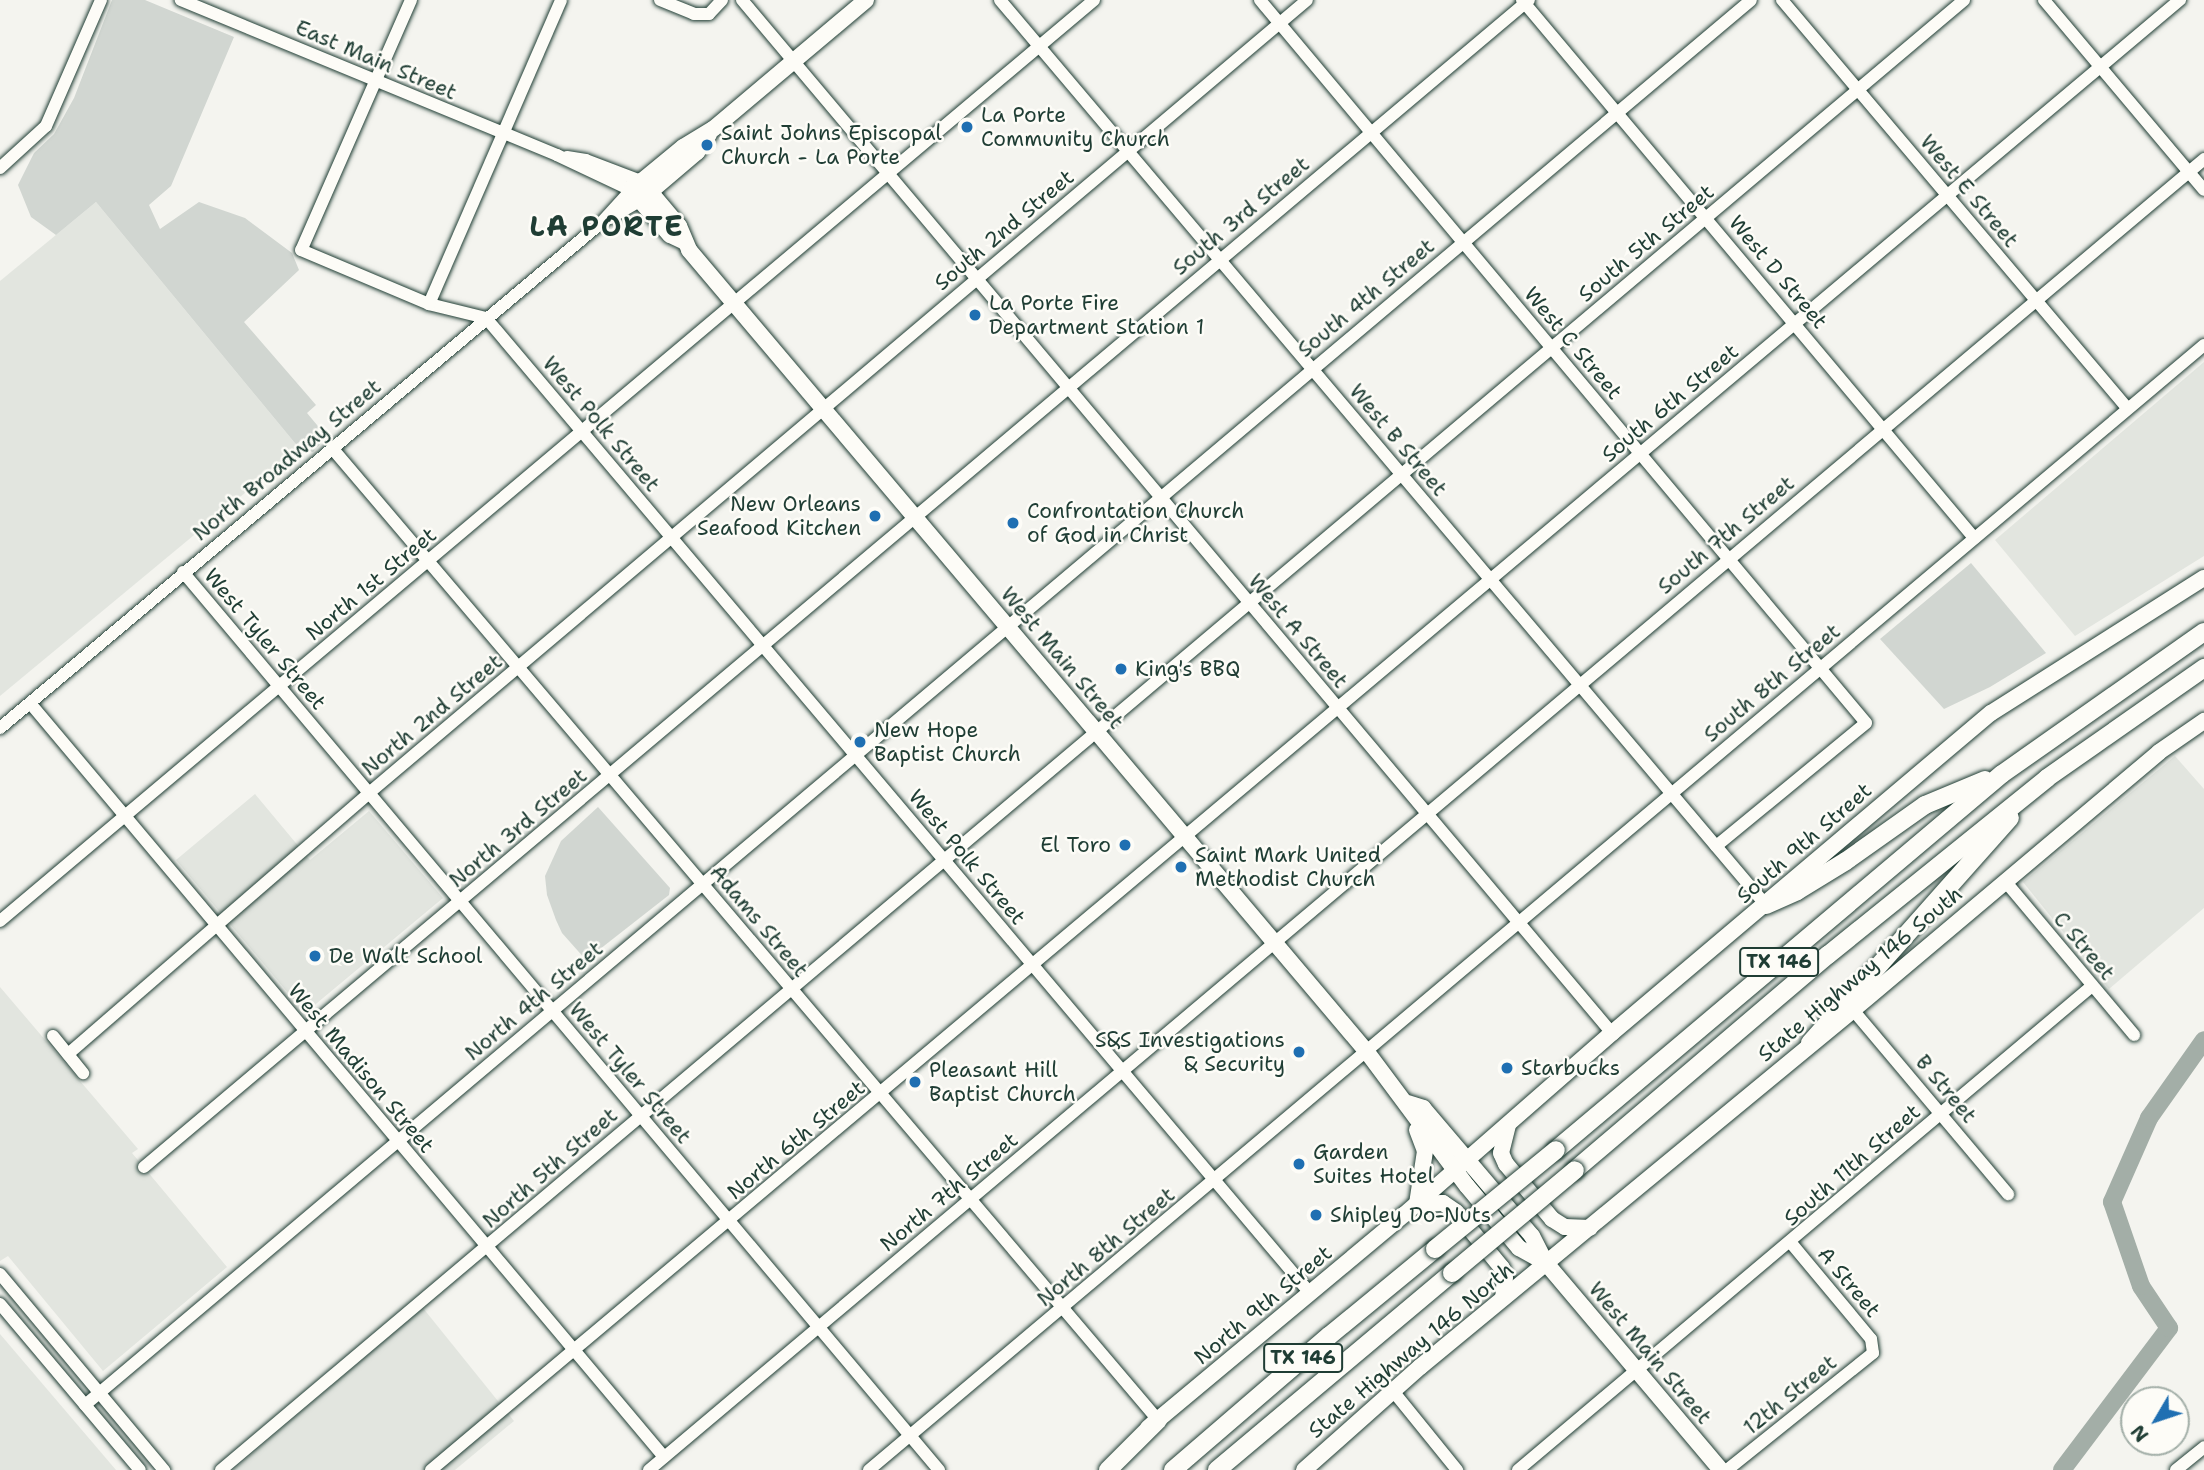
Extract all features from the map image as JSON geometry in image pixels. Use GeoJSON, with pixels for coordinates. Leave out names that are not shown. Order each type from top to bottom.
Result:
{"type":"FeatureCollection","features":[{"type":"Feature","properties":{"kind":"highway","name":"TX 146"},"geometry":{"type":"LineString","coordinates":[[1173,1470],[1329,1336],[1556,1150],[2002,774],[2204,632]]}},
{"type":"Feature","properties":{"kind":"highway","name":"TX 146"},"geometry":{"type":"LineString","coordinates":[[1217,1470],[1828,955],[2047,778],[2204,668]]}},
{"type":"Feature","properties":{"kind":"highway"},"geometry":{"type":"LineString","coordinates":[[1766,905],[1797,891],[1846,861],[1925,805],[2002,774]]}},
{"type":"Feature","properties":{"kind":"highway"},"geometry":{"type":"LineString","coordinates":[[1810,1043],[2047,778]]}},
{"type":"Feature","properties":{"kind":"highway"},"geometry":{"type":"LineString","coordinates":[[1108,1470],[1158,1420]]}},
{"type":"Feature","properties":{"kind":"main road"},"geometry":{"type":"LineString","coordinates":[[641,191],[697,152],[713,129],[866,0]]}},
{"type":"Feature","properties":{"kind":"main road","name":"West Main Street"},"geometry":{"type":"LineString","coordinates":[[641,191],[670,234],[683,241],[1408,1103],[1423,1108],[1461,1166],[1532,1236],[1546,1263],[1721,1470]]}},
{"type":"Feature","properties":{"kind":"main road","name":"South 9th Street"},"geometry":{"type":"LineString","coordinates":[[1461,1166],[1612,1033],[1991,713],[2204,578]]}},
{"type":"Feature","properties":{"kind":"main road","name":"State Highway 146 South"},"geometry":{"type":"LineString","coordinates":[[1546,1263],[1853,1010],[2159,752],[2204,721]]}},
{"type":"Feature","properties":{"kind":"main road"},"geometry":{"type":"LineString","coordinates":[[1408,1103],[1407,1113],[1425,1151],[1417,1204],[1443,1203],[1456,1212],[1502,1268],[1505,1277],[1503,1298]]}},
{"type":"Feature","properties":{"kind":"main road"},"geometry":{"type":"LineString","coordinates":[[1508,1125],[1502,1153],[1506,1164],[1552,1219],[1565,1227],[1590,1228]]}},
{"type":"Feature","properties":{"kind":"main road","name":"North 9th Street"},"geometry":{"type":"LineString","coordinates":[[1098,1470],[1461,1166]]}},
{"type":"Feature","properties":{"kind":"main road","name":"State Highway 146 North"},"geometry":{"type":"LineString","coordinates":[[1304,1470],[1392,1391],[1546,1263]]}},
{"type":"Feature","properties":{"kind":"street"},"geometry":{"type":"LineString","coordinates":[[0,169],[46,126],[102,0]]}},
{"type":"Feature","properties":{"kind":"street","name":"East Main Street"},"geometry":{"type":"LineString","coordinates":[[181,0],[641,191]]}},
{"type":"Feature","properties":{"kind":"street"},"geometry":{"type":"LineString","coordinates":[[411,0],[301,250],[429,304],[486,318]]}},
{"type":"Feature","properties":{"kind":"street"},"geometry":{"type":"LineString","coordinates":[[429,304],[561,0]]}},
{"type":"Feature","properties":{"kind":"street"},"geometry":{"type":"LineString","coordinates":[[660,0],[694,14],[709,14],[722,0]]}},
{"type":"Feature","properties":{"kind":"street","name":"West A Street"},"geometry":{"type":"LineString","coordinates":[[742,0],[1612,1033]]}},
{"type":"Feature","properties":{"kind":"street","name":"West B Street"},"geometry":{"type":"LineString","coordinates":[[1000,0],[1766,905]]}},
{"type":"Feature","properties":{"kind":"street","name":"North 1st Street"},"geometry":{"type":"LineString","coordinates":[[0,921],[1094,0]]}},
{"type":"Feature","properties":{"kind":"street","name":"West C Street"},"geometry":{"type":"LineString","coordinates":[[1260,0],[1866,723],[1716,846]]}},
{"type":"Feature","properties":{"kind":"street","name":"South 2nd Street"},"geometry":{"type":"LineString","coordinates":[[822,408],[1307,0]]}},
{"type":"Feature","properties":{"kind":"street","name":"South 4th Street"},"geometry":{"type":"LineString","coordinates":[[1006,626],[1751,0]]}},
{"type":"Feature","properties":{"kind":"street","name":"West E Street"},"geometry":{"type":"LineString","coordinates":[[1782,0],[2127,408]]}},
{"type":"Feature","properties":{"kind":"street","name":"South 5th Street"},"geometry":{"type":"LineString","coordinates":[[1097,732],[1964,0]]}},
{"type":"Feature","properties":{"kind":"street"},"geometry":{"type":"LineString","coordinates":[[2044,0],[2204,190]]}},
{"type":"Feature","properties":{"kind":"street","name":"South 6th Street"},"geometry":{"type":"LineString","coordinates":[[1184,836],[2180,0]]}},
{"type":"Feature","properties":{"kind":"street","name":"West D Street"},"geometry":{"type":"LineString","coordinates":[[1525,1],[1974,538]]}},
{"type":"Feature","properties":{"kind":"street","name":"South 3rd Street"},"geometry":{"type":"LineString","coordinates":[[916,519],[1525,1]]}},
{"type":"Feature","properties":{"kind":"street","name":"South 7th Street"},"geometry":{"type":"LineString","coordinates":[[1275,943],[2204,159]]}},
{"type":"Feature","properties":{"kind":"street","name":"North Broadway Street"},"geometry":{"type":"LineString","coordinates":[[0,728],[486,318],[641,191]]}},
{"type":"Feature","properties":{"kind":"street","name":"West Polk Street"},"geometry":{"type":"LineString","coordinates":[[486,318],[1310,1293]]}},
{"type":"Feature","properties":{"kind":"street","name":"South 8th Street"},"geometry":{"type":"LineString","coordinates":[[1367,1052],[2204,345]]}},
{"type":"Feature","properties":{"kind":"street","name":"North 2nd Street"},"geometry":{"type":"LineString","coordinates":[[68,1054],[369,793],[822,408]]}},
{"type":"Feature","properties":{"kind":"street","name":"Adams Street"},"geometry":{"type":"LineString","coordinates":[[332,448],[1158,1420]]}},
{"type":"Feature","properties":{"kind":"street","name":"North 3rd Street"},"geometry":{"type":"LineString","coordinates":[[144,1167],[916,519]]}},
{"type":"Feature","properties":{"kind":"street","name":"West Tyler Street"},"geometry":{"type":"LineString","coordinates":[[183,572],[939,1470]]}},
{"type":"Feature","properties":{"kind":"street","name":"North 4th Street"},"geometry":{"type":"LineString","coordinates":[[85,1405],[1006,626]]}},
{"type":"Feature","properties":{"kind":"street","name":"West Madison Street"},"geometry":{"type":"LineString","coordinates":[[30,703],[664,1457]]}},
{"type":"Feature","properties":{"kind":"street","name":"North 5th Street"},"geometry":{"type":"LineString","coordinates":[[221,1470],[488,1248],[640,1115],[1097,732]]}},
{"type":"Feature","properties":{"kind":"street","name":"North 6th Street"},"geometry":{"type":"LineString","coordinates":[[431,1470],[881,1094],[1184,836]]}},
{"type":"Feature","properties":{"kind":"street","name":"C Street"},"geometry":{"type":"LineString","coordinates":[[2005,881],[2134,1035]]}},
{"type":"Feature","properties":{"kind":"street","name":"North 7th Street"},"geometry":{"type":"LineString","coordinates":[[649,1470],[1275,943]]}},
{"type":"Feature","properties":{"kind":"street","name":"South 11th Street"},"geometry":{"type":"LineString","coordinates":[[1518,1470],[1791,1243],[2092,986]]}},
{"type":"Feature","properties":{"kind":"street","name":"B Street"},"geometry":{"type":"LineString","coordinates":[[1853,1010],[2008,1194]]}},
{"type":"Feature","properties":{"kind":"street"},"geometry":{"type":"LineString","coordinates":[[53,1036],[83,1073]]}},
{"type":"Feature","properties":{"kind":"street","name":"North 8th Street"},"geometry":{"type":"LineString","coordinates":[[869,1470],[1367,1052]]}},
{"type":"Feature","properties":{"kind":"street","name":"A Street"},"geometry":{"type":"LineString","coordinates":[[1791,1243],[1871,1339],[1874,1348]]}},
{"type":"Feature","properties":{"kind":"street"},"geometry":{"type":"LineString","coordinates":[[2,1280],[164,1470]]}},
{"type":"Feature","properties":{"kind":"street"},"geometry":{"type":"LineString","coordinates":[[0,1304],[140,1470]]}},
{"type":"Feature","properties":{"kind":"street","name":"12th Street"},"geometry":{"type":"LineString","coordinates":[[1727,1470],[1873,1353],[1874,1348]]}},
{"type":"Feature","properties":{"kind":"street"},"geometry":{"type":"LineString","coordinates":[[1392,1391],[1457,1470]]}},
{"type":"Feature","properties":{"kind":"street"},"geometry":{"type":"LineString","coordinates":[[2176,1470],[2204,1447]]}},
{"type":"Feature","properties":{"kind":"shaded area"},"geometry":{"type":"Polygon","coordinates":[[[112,0],[145,0],[234,37],[171,186],[149,205],[160,229],[199,202],[245,218],[292,253],[299,270],[244,322],[316,405],[307,413],[327,437],[313,452],[299,448],[96,202],[56,235],[31,217],[18,185],[34,153],[54,134],[74,98],[112,0]]]}},
{"type":"Feature","properties":{"kind":"shaded area"},"geometry":{"type":"Polygon","coordinates":[[[96,202],[299,448],[0,696],[0,281],[96,202]]]}},
{"type":"Feature","properties":{"kind":"shaded area"},"geometry":{"type":"Polygon","coordinates":[[[2204,362],[2204,556],[2075,636],[1995,540],[2204,362]]]}},
{"type":"Feature","properties":{"kind":"shaded area"},"geometry":{"type":"Polygon","coordinates":[[[1971,563],[2046,653],[1990,687],[1944,709],[1880,639],[1971,563]]]}},
{"type":"Feature","properties":{"kind":"shaded area"},"geometry":{"type":"Polygon","coordinates":[[[2175,756],[2204,789],[2204,908],[2109,989],[2023,882],[2175,756]]]}},
{"type":"Feature","properties":{"kind":"shaded area","name":"De Walt School"},"geometry":{"type":"Polygon","coordinates":[[[255,794],[310,860],[369,811],[443,898],[305,1013],[176,860],[255,794]]]}},
{"type":"Feature","properties":{"kind":"shaded area"},"geometry":{"type":"Polygon","coordinates":[[[598,807],[670,888],[669,895],[586,960],[562,933],[547,895],[545,876],[561,841],[598,807]]]}},
{"type":"Feature","properties":{"kind":"shaded area"},"geometry":{"type":"Polygon","coordinates":[[[0,987],[138,1149],[132,1153],[227,1267],[103,1371],[8,1256],[0,1261],[0,987]]]}},
{"type":"Feature","properties":{"kind":"shaded area"},"geometry":{"type":"Polygon","coordinates":[[[423,1308],[514,1421],[455,1470],[233,1470],[423,1308]]]}},
{"type":"Feature","properties":{"kind":"shaded area"},"geometry":{"type":"Polygon","coordinates":[[[0,1334],[116,1470],[0,1470],[0,1334]]]}},
{"type":"Feature","properties":{"kind":"waterway"},"geometry":{"type":"LineString","coordinates":[[2062,1470],[2169,1328],[2141,1286],[2112,1202],[2149,1118],[2204,1040]]}},
{"type":"Feature","properties":{"kind":"place","name":"La Porte Community Church"},"geometry":{"type":"Point","coordinates":[967,127]}},
{"type":"Feature","properties":{"kind":"place","name":"Saint Johns Episcopal Church - La Porte"},"geometry":{"type":"Point","coordinates":[707,145]}},
{"type":"Feature","properties":{"kind":"place","name":"La Porte Fire Department Station 1"},"geometry":{"type":"Point","coordinates":[975,315]}},
{"type":"Feature","properties":{"kind":"place","name":"New Orleans Seafood Kitchen"},"geometry":{"type":"Point","coordinates":[875,516]}},
{"type":"Feature","properties":{"kind":"place","name":"Confrontation Church of God in Christ"},"geometry":{"type":"Point","coordinates":[1013,523]}},
{"type":"Feature","properties":{"kind":"place","name":"King's BBQ"},"geometry":{"type":"Point","coordinates":[1121,669]}},
{"type":"Feature","properties":{"kind":"place","name":"New Hope Baptist Church"},"geometry":{"type":"Point","coordinates":[860,742]}},
{"type":"Feature","properties":{"kind":"place","name":"El Toro"},"geometry":{"type":"Point","coordinates":[1125,845]}},
{"type":"Feature","properties":{"kind":"place","name":"Saint Mark United Methodist Church"},"geometry":{"type":"Point","coordinates":[1181,867]}},
{"type":"Feature","properties":{"kind":"place","name":"De Walt School"},"geometry":{"type":"Point","coordinates":[315,956]}},
{"type":"Feature","properties":{"kind":"place","name":"S&S Investigations & Security"},"geometry":{"type":"Point","coordinates":[1299,1052]}},
{"type":"Feature","properties":{"kind":"place","name":"Starbucks"},"geometry":{"type":"Point","coordinates":[1507,1068]}},
{"type":"Feature","properties":{"kind":"place","name":"Pleasant Hill Baptist Church"},"geometry":{"type":"Point","coordinates":[915,1082]}},
{"type":"Feature","properties":{"kind":"place","name":"Garden Suites Hotel"},"geometry":{"type":"Point","coordinates":[1299,1164]}},
{"type":"Feature","properties":{"kind":"place","name":"Shipley Do-Nuts"},"geometry":{"type":"Point","coordinates":[1316,1215]}},
{"type":"Feature","properties":{"kind":"district","name":"LA PORTE"},"geometry":{"type":"Point","coordinates":[607,226]}}]}
